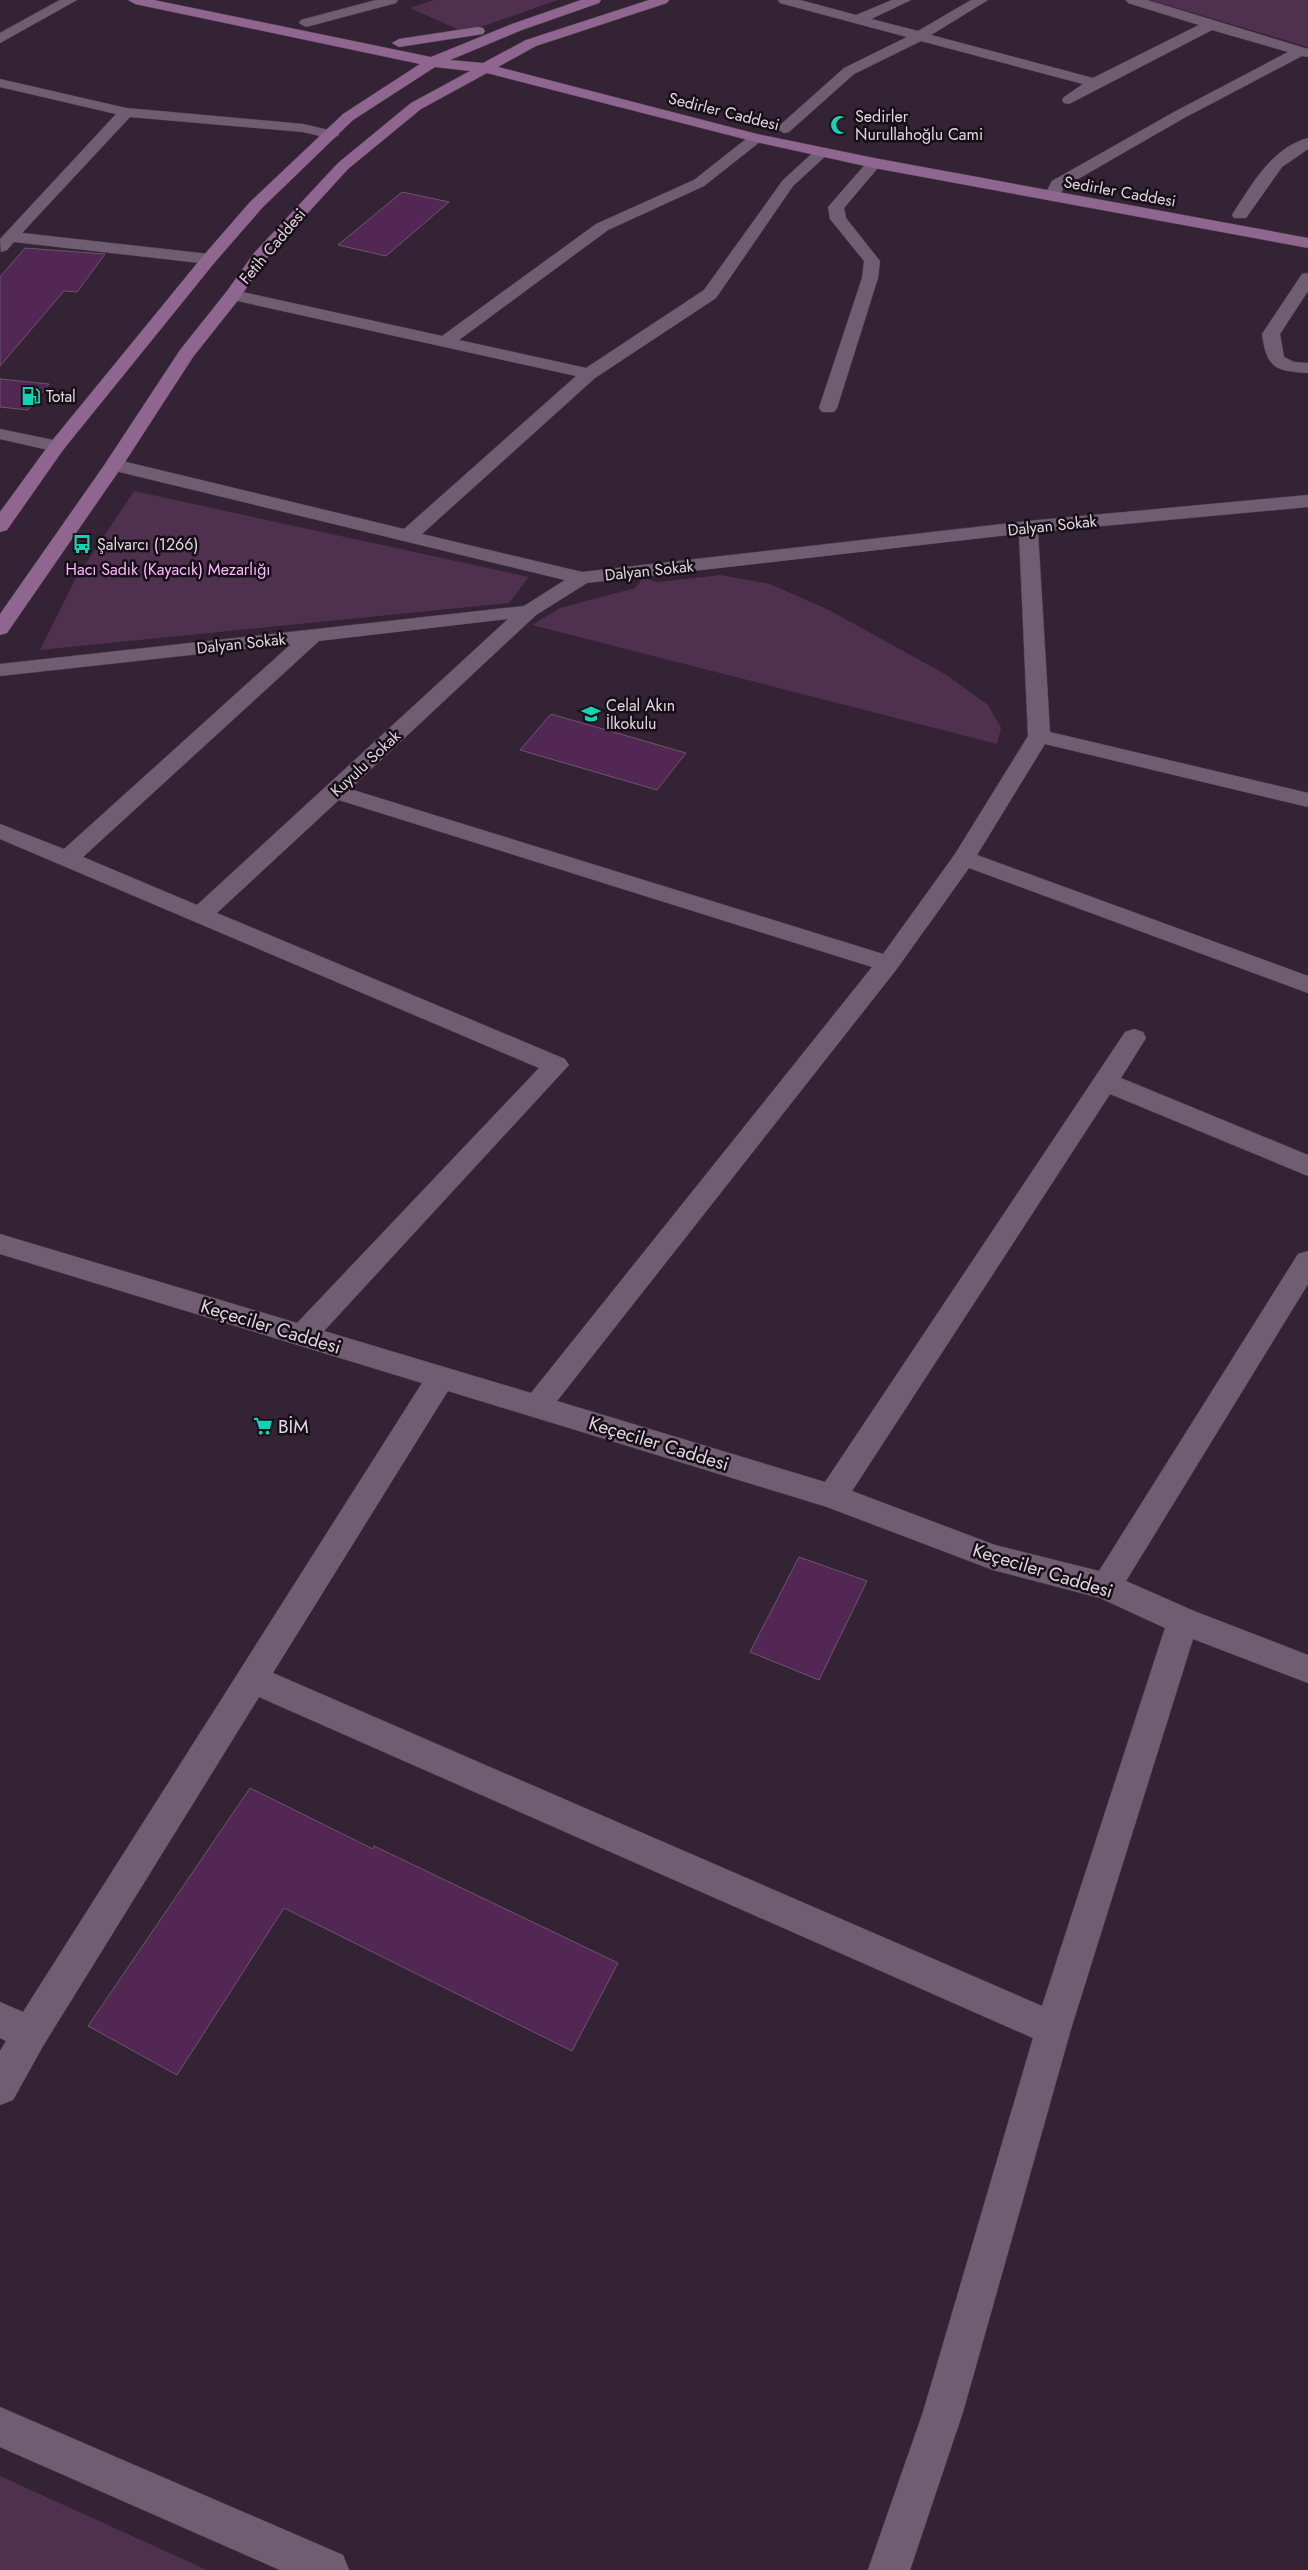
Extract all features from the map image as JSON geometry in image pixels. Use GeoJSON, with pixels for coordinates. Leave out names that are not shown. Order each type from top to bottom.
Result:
{"type":"FeatureCollection","features":[{"type":"Feature","properties":{"kind":"main road","name":"Sedirler Caddesi"},"geometry":{"type":"LineString","coordinates":[[135,0],[432,62],[486,68],[756,138],[874,163],[1055,190],[1211,210]]}},
{"type":"Feature","properties":{"kind":"main road","name":"Sedirler Caddesi"},"geometry":{"type":"LineString","coordinates":[[201,0],[399,43],[501,60],[699,108]]}},
{"type":"Feature","properties":{"kind":"main road","name":"Fetih Caddesi"},"geometry":{"type":"LineString","coordinates":[[0,526],[57,446],[139,348],[209,259],[256,206],[332,135],[348,117],[432,62],[541,18],[594,0]]}},
{"type":"Feature","properties":{"kind":"main road","name":"Fetih Caddesi"},"geometry":{"type":"LineString","coordinates":[[0,629],[114,465],[186,354],[233,295],[260,256],[343,166],[416,106],[531,43],[662,0]]}},
{"type":"Feature","properties":{"kind":"main road"},"geometry":{"type":"LineString","coordinates":[[399,43],[454,36],[541,18]]}},
{"type":"Feature","properties":{"kind":"main road"},"geometry":{"type":"LineString","coordinates":[[362,47],[377,54],[385,71],[370,101]]}},
{"type":"Feature","properties":{"kind":"main road","name":"Sedirler Caddesi"},"geometry":{"type":"LineString","coordinates":[[765,124],[1055,190],[1308,243]]}},
{"type":"Feature","properties":{"kind":"main road"},"geometry":{"type":"LineString","coordinates":[[1235,214],[1308,229]]}},
{"type":"Feature","properties":{"kind":"main road"},"geometry":{"type":"LineString","coordinates":[[139,348],[186,354]]}},
{"type":"Feature","properties":{"kind":"street"},"geometry":{"type":"LineString","coordinates":[[0,39],[70,0]]}},
{"type":"Feature","properties":{"kind":"street"},"geometry":{"type":"LineString","coordinates":[[785,0],[1096,83]]}},
{"type":"Feature","properties":{"kind":"street"},"geometry":{"type":"LineString","coordinates":[[858,19],[904,0]]}},
{"type":"Feature","properties":{"kind":"street"},"geometry":{"type":"LineString","coordinates":[[784,128],[849,71],[920,35],[981,0]]}},
{"type":"Feature","properties":{"kind":"street"},"geometry":{"type":"LineString","coordinates":[[1132,0],[1304,52]]}},
{"type":"Feature","properties":{"kind":"street"},"geometry":{"type":"LineString","coordinates":[[306,23],[382,1]]}},
{"type":"Feature","properties":{"kind":"street"},"geometry":{"type":"LineString","coordinates":[[1069,100],[1096,83],[1210,25]]}},
{"type":"Feature","properties":{"kind":"street"},"geometry":{"type":"LineString","coordinates":[[1055,190],[1179,115],[1304,52]]}},
{"type":"Feature","properties":{"kind":"street"},"geometry":{"type":"LineString","coordinates":[[0,83],[126,112],[303,128],[332,135]]}},
{"type":"Feature","properties":{"kind":"street"},"geometry":{"type":"LineString","coordinates":[[126,112],[15,223],[6,243],[209,259]]}},
{"type":"Feature","properties":{"kind":"street"},"geometry":{"type":"LineString","coordinates":[[447,341],[602,227],[700,183],[756,138]]}},
{"type":"Feature","properties":{"kind":"street"},"geometry":{"type":"LineString","coordinates":[[1235,214],[1276,163],[1290,150],[1308,143]]}},
{"type":"Feature","properties":{"kind":"street"},"geometry":{"type":"LineString","coordinates":[[406,537],[589,374],[710,294],[788,183],[822,152]]}},
{"type":"Feature","properties":{"kind":"street"},"geometry":{"type":"LineString","coordinates":[[828,408],[870,278],[872,261],[838,219],[836,207],[874,163]]}},
{"type":"Feature","properties":{"kind":"street"},"geometry":{"type":"LineString","coordinates":[[1308,278],[1272,334],[1274,355],[1278,361],[1291,367],[1308,368]]}},
{"type":"Feature","properties":{"kind":"street"},"geometry":{"type":"LineString","coordinates":[[233,295],[589,374]]}},
{"type":"Feature","properties":{"kind":"street"},"geometry":{"type":"LineString","coordinates":[[0,434],[57,446]]}},
{"type":"Feature","properties":{"kind":"street"},"geometry":{"type":"LineString","coordinates":[[114,465],[582,578]]}},
{"type":"Feature","properties":{"kind":"street","name":"Dalyan Sokak"},"geometry":{"type":"LineString","coordinates":[[0,670],[529,611],[582,578],[1028,527],[1308,502]]}},
{"type":"Feature","properties":{"kind":"street"},"geometry":{"type":"LineString","coordinates":[[537,1406],[888,964],[964,858],[1039,736],[1028,527]]}},
{"type":"Feature","properties":{"kind":"street","name":"Kuyulu Sokak"},"geometry":{"type":"LineString","coordinates":[[201,915],[529,611]]}},
{"type":"Feature","properties":{"kind":"street"},"geometry":{"type":"LineString","coordinates":[[67,859],[314,635]]}},
{"type":"Feature","properties":{"kind":"street"},"geometry":{"type":"LineString","coordinates":[[1039,736],[1308,800]]}},
{"type":"Feature","properties":{"kind":"street"},"geometry":{"type":"LineString","coordinates":[[334,792],[888,964]]}},
{"type":"Feature","properties":{"kind":"street"},"geometry":{"type":"LineString","coordinates":[[0,831],[556,1065],[302,1336]]}},
{"type":"Feature","properties":{"kind":"street"},"geometry":{"type":"LineString","coordinates":[[964,858],[1308,985]]}},
{"type":"Feature","properties":{"kind":"street"},"geometry":{"type":"LineString","coordinates":[[832,1496],[1134,1038]]}},
{"type":"Feature","properties":{"kind":"street"},"geometry":{"type":"LineString","coordinates":[[1104,1082],[1308,1166]]}},
{"type":"Feature","properties":{"kind":"street","name":"Keçeciler Caddesi"},"geometry":{"type":"LineString","coordinates":[[0,1244],[832,1496],[993,1557],[1106,1586],[1183,1621],[1308,1669]]}},
{"type":"Feature","properties":{"kind":"street"},"geometry":{"type":"LineString","coordinates":[[1106,1586],[1308,1261]]}},
{"type":"Feature","properties":{"kind":"street"},"geometry":{"type":"LineString","coordinates":[[0,2087],[15,2026],[252,1679],[441,1378]]}},
{"type":"Feature","properties":{"kind":"street"},"geometry":{"type":"LineString","coordinates":[[889,2570],[943,2412],[1053,2029],[1183,1621]]}},
{"type":"Feature","properties":{"kind":"street"},"geometry":{"type":"LineString","coordinates":[[252,1679],[1053,2029]]}},
{"type":"Feature","properties":{"kind":"street"},"geometry":{"type":"LineString","coordinates":[[0,2427],[328,2570]]}},
{"type":"Feature","properties":{"kind":"green space"},"geometry":{"type":"Polygon","coordinates":[[[434,0],[558,0],[484,26],[459,30],[410,8],[434,0]]]}},
{"type":"Feature","properties":{"kind":"green space"},"geometry":{"type":"Polygon","coordinates":[[[1150,0],[1308,0],[1308,47],[1150,0]]]}},
{"type":"Feature","properties":{"kind":"green space","name":"Hacı Sadık (Kayacık) Mezarlığı"},"geometry":{"type":"Polygon","coordinates":[[[134,491],[529,577],[509,603],[40,650],[75,580],[134,491]]]}},
{"type":"Feature","properties":{"kind":"green space"},"geometry":{"type":"Polygon","coordinates":[[[721,575],[770,584],[829,610],[945,674],[988,705],[1001,728],[997,744],[532,625],[560,608],[635,588],[643,578],[658,582],[721,575]]]}},
{"type":"Feature","properties":{"kind":"green space"},"geometry":{"type":"Polygon","coordinates":[[[0,2476],[207,2570],[0,2570],[0,2476]]]}},
{"type":"Feature","properties":{"kind":"building"},"geometry":{"type":"Polygon","coordinates":[[[402,192],[449,202],[386,256],[338,245],[402,192]]]}},
{"type":"Feature","properties":{"kind":"building"},"geometry":{"type":"Polygon","coordinates":[[[25,248],[105,254],[77,292],[64,291],[0,366],[0,277],[25,248]]]}},
{"type":"Feature","properties":{"kind":"building"},"geometry":{"type":"Polygon","coordinates":[[[0,379],[49,384],[28,410],[0,407],[0,379]]]}},
{"type":"Feature","properties":{"kind":"building"},"geometry":{"type":"Polygon","coordinates":[[[551,714],[686,753],[657,790],[520,750],[551,714]]]}},
{"type":"Feature","properties":{"kind":"building"},"geometry":{"type":"Polygon","coordinates":[[[799,1557],[867,1581],[819,1680],[750,1652],[799,1557]]]}},
{"type":"Feature","properties":{"kind":"building"},"geometry":{"type":"Polygon","coordinates":[[[250,1788],[373,1849],[374,1846],[618,1963],[572,2051],[284,1908],[177,2075],[88,2026],[250,1788]]]}},
{"type":"Feature","properties":{"kind":"place","name":"Sedirler Nurullahoğlu Cami"},"geometry":{"type":"Point","coordinates":[840,125]}},
{"type":"Feature","properties":{"kind":"place","name":"Total"},"geometry":{"type":"Point","coordinates":[31,396]}},
{"type":"Feature","properties":{"kind":"place","name":"Şalvarcı (1266)"},"geometry":{"type":"Point","coordinates":[82,544]}},
{"type":"Feature","properties":{"kind":"place","name":"Celal Akın İlkokulu"},"geometry":{"type":"Point","coordinates":[591,714]}},
{"type":"Feature","properties":{"kind":"place","name":"BİM"},"geometry":{"type":"Point","coordinates":[263,1426]}}]}
